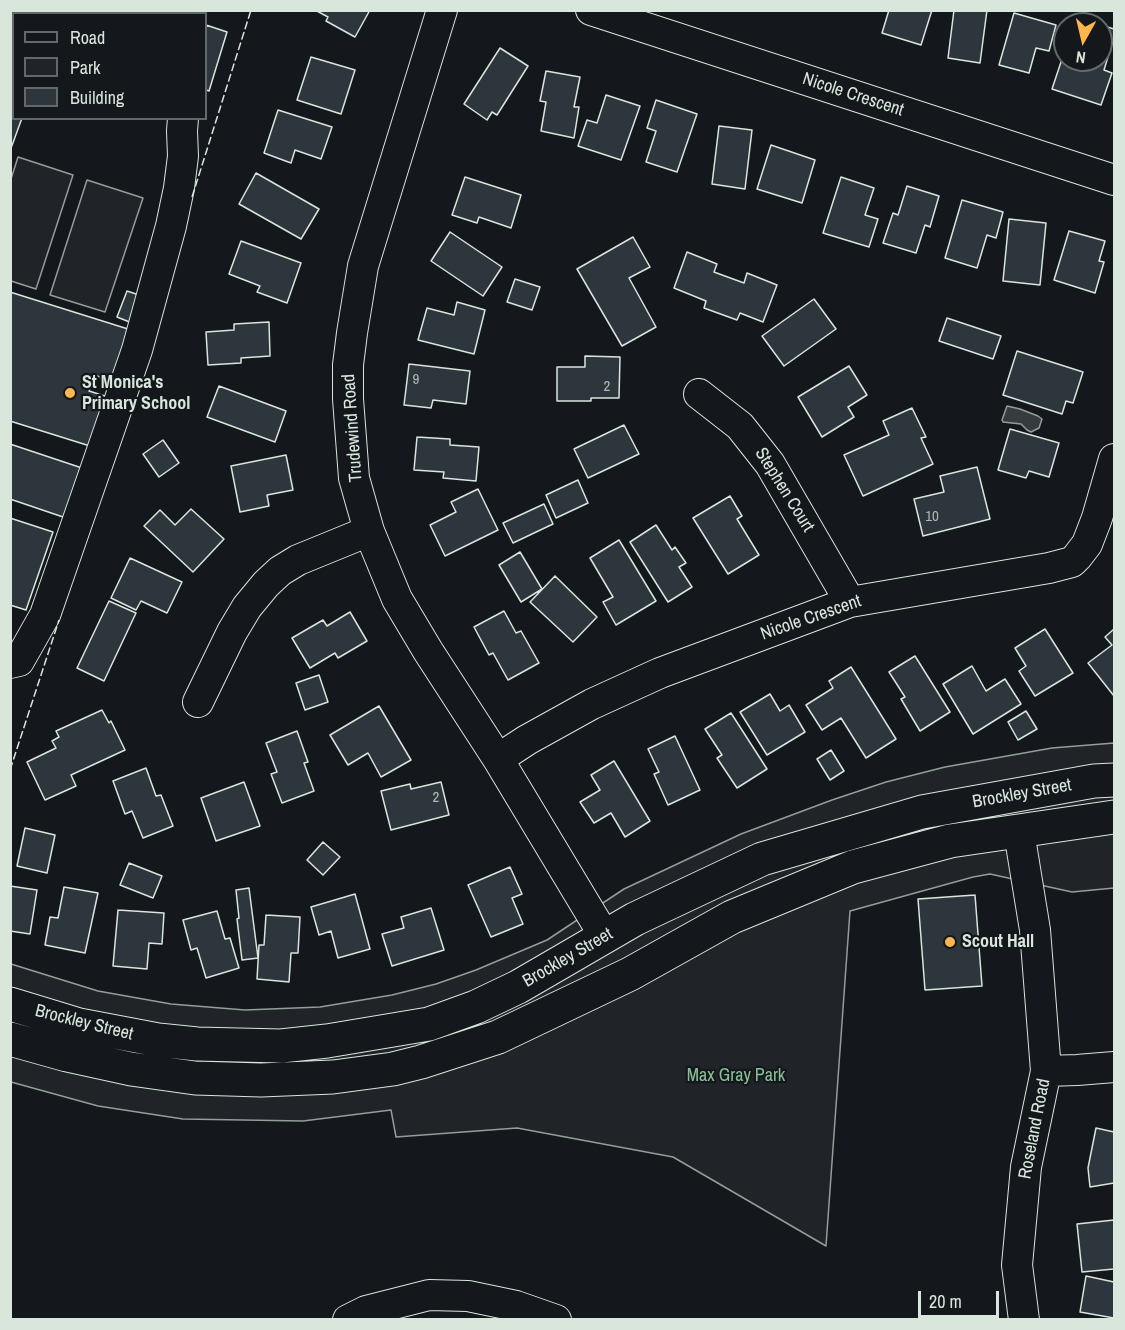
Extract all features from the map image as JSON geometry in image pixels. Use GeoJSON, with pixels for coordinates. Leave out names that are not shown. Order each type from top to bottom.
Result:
{"type":"FeatureCollection","features":[{"type":"Feature","properties":{"kind":"main road","name":"Brockley Street"},"geometry":{"type":"LineString","coordinates":[[10,1004],[79,1025],[158,1040],[197,1044],[281,1046],[327,1041],[429,1024],[476,1007],[518,987],[635,919],[762,859],[922,812],[1094,781],[1114,780]]}},
{"type":"Feature","properties":{"kind":"main road"},"geometry":{"type":"LineString","coordinates":[[1007,796],[1019,832]]}},
{"type":"Feature","properties":{"kind":"main road","name":"Brockley Street"},"geometry":{"type":"LineString","coordinates":[[10,1039],[67,1055],[131,1069],[195,1078],[261,1080],[333,1077],[393,1069],[498,1037],[630,974],[732,917],[853,867],[950,841],[1114,817]]}},
{"type":"Feature","properties":{"kind":"main road"},"geometry":{"type":"LineString","coordinates":[[605,937],[630,974]]}},
{"type":"Feature","properties":{"kind":"street","name":"Trudewind Road"},"geometry":{"type":"LineString","coordinates":[[442,10],[363,266],[348,365],[348,399],[354,478],[369,531],[397,599],[498,759],[605,937]]}},
{"type":"Feature","properties":{"kind":"street","name":"Nicole Crescent"},"geometry":{"type":"LineString","coordinates":[[591,10],[1114,180]]}},
{"type":"Feature","properties":{"kind":"street"},"geometry":{"type":"LineString","coordinates":[[10,663],[19,661],[45,615],[137,350],[179,188],[183,156],[183,120]]}},
{"type":"Feature","properties":{"kind":"street","name":"Stephen Court"},"geometry":{"type":"LineString","coordinates":[[699,394],[740,426],[770,464],[850,602]]}},
{"type":"Feature","properties":{"kind":"street","name":"Nicole Crescent"},"geometry":{"type":"LineString","coordinates":[[498,759],[592,704],[660,673],[850,602],[1049,568],[1072,562],[1087,544],[1114,459]]}},
{"type":"Feature","properties":{"kind":"street"},"geometry":{"type":"LineString","coordinates":[[198,702],[232,632],[247,607],[266,584],[298,560],[369,531]]}},
{"type":"Feature","properties":{"kind":"street","name":"Roseland Road"},"geometry":{"type":"LineString","coordinates":[[1019,832],[1035,930],[1046,1071],[1026,1167],[1017,1265],[1024,1320]]}},
{"type":"Feature","properties":{"kind":"street"},"geometry":{"type":"LineString","coordinates":[[1046,1071],[1114,1067]]}},
{"type":"Feature","properties":{"kind":"street"},"geometry":{"type":"LineString","coordinates":[[348,1320],[366,1311],[429,1295],[468,1296],[516,1306],[556,1320]]}},
{"type":"Feature","properties":{"kind":"green space"},"geometry":{"type":"Polygon","coordinates":[[[18,157],[73,175],[36,289],[11,281],[11,179],[18,157]]]}},
{"type":"Feature","properties":{"kind":"green space"},"geometry":{"type":"Polygon","coordinates":[[[87,180],[143,198],[105,312],[50,295],[87,180]]]}},
{"type":"Feature","properties":{"kind":"green space","name":"Max Gray Park"},"geometry":{"type":"Polygon","coordinates":[[[1114,743],[1114,888],[1072,892],[990,874],[850,911],[826,1246],[673,1157],[517,1128],[396,1137],[391,1110],[303,1121],[183,1119],[98,1106],[11,1082],[11,964],[98,991],[171,1004],[245,1010],[320,1007],[392,995],[436,984],[476,970],[547,940],[624,889],[741,834],[832,800],[886,782],[945,767],[1052,748],[1114,743]]]}},
{"type":"Feature","properties":{"kind":"shaded area"},"geometry":{"type":"Polygon","coordinates":[[[1007,406],[1038,416],[1042,419],[1039,428],[1031,432],[1021,424],[1003,422],[1007,406]]]}},
{"type":"Feature","properties":{"kind":"building"},"geometry":{"type":"Polygon","coordinates":[[[10,10],[111,10],[114,12],[12,12],[12,61],[10,60],[10,10]]]}},
{"type":"Feature","properties":{"kind":"building"},"geometry":{"type":"Polygon","coordinates":[[[315,10],[370,10],[355,37],[326,21],[328,17],[315,10]]]}},
{"type":"Feature","properties":{"kind":"building"},"geometry":{"type":"Polygon","coordinates":[[[889,10],[932,10],[921,45],[882,33],[889,10]]]}},
{"type":"Feature","properties":{"kind":"building"},"geometry":{"type":"Polygon","coordinates":[[[954,10],[987,10],[980,63],[948,58],[954,10]]]}},
{"type":"Feature","properties":{"kind":"building"},"geometry":{"type":"Polygon","coordinates":[[[1014,13],[1053,24],[1049,51],[1036,48],[1029,73],[999,65],[1014,13]]]}},
{"type":"Feature","properties":{"kind":"building"},"geometry":{"type":"Polygon","coordinates":[[[207,25],[227,32],[209,91],[207,90],[207,25]]]}},
{"type":"Feature","properties":{"kind":"building"},"geometry":{"type":"Polygon","coordinates":[[[500,48],[528,66],[497,115],[492,112],[487,120],[464,104],[500,48]]]}},
{"type":"Feature","properties":{"kind":"building"},"geometry":{"type":"Polygon","coordinates":[[[311,57],[355,70],[341,114],[297,100],[311,57]]]}},
{"type":"Feature","properties":{"kind":"building"},"geometry":{"type":"Polygon","coordinates":[[[546,71],[580,77],[574,107],[579,107],[574,138],[541,131],[546,102],[540,101],[546,71]]]}},
{"type":"Feature","properties":{"kind":"building"},"geometry":{"type":"Polygon","coordinates":[[[1058,72],[1112,73],[1101,105],[1052,89],[1058,72]]]}},
{"type":"Feature","properties":{"kind":"building"},"geometry":{"type":"Polygon","coordinates":[[[606,95],[640,106],[621,160],[578,146],[587,120],[597,123],[606,95]]]}},
{"type":"Feature","properties":{"kind":"building"},"geometry":{"type":"Polygon","coordinates":[[[656,100],[697,114],[677,172],[646,162],[656,131],[647,128],[656,100]]]}},
{"type":"Feature","properties":{"kind":"building"},"geometry":{"type":"Polygon","coordinates":[[[278,110],[332,127],[321,159],[295,150],[291,163],[264,153],[278,110]]]}},
{"type":"Feature","properties":{"kind":"building"},"geometry":{"type":"Polygon","coordinates":[[[12,115],[12,120],[21,120],[10,151],[12,115]]]}},
{"type":"Feature","properties":{"kind":"building"},"geometry":{"type":"Polygon","coordinates":[[[719,126],[752,130],[745,189],[712,184],[719,126]]]}},
{"type":"Feature","properties":{"kind":"building"},"geometry":{"type":"Polygon","coordinates":[[[771,145],[815,160],[802,203],[757,189],[771,145]]]}},
{"type":"Feature","properties":{"kind":"building"},"geometry":{"type":"Polygon","coordinates":[[[256,173],[319,209],[301,239],[239,204],[256,173]]]}},
{"type":"Feature","properties":{"kind":"building"},"geometry":{"type":"Polygon","coordinates":[[[465,177],[521,195],[511,228],[479,217],[477,223],[452,215],[465,177]]]}},
{"type":"Feature","properties":{"kind":"building"},"geometry":{"type":"Polygon","coordinates":[[[841,177],[874,188],[865,215],[878,219],[869,247],[823,233],[841,177]]]}},
{"type":"Feature","properties":{"kind":"building"},"geometry":{"type":"Polygon","coordinates":[[[907,186],[939,196],[930,227],[925,225],[916,253],[883,243],[893,213],[898,215],[907,186]]]}},
{"type":"Feature","properties":{"kind":"building"},"geometry":{"type":"Polygon","coordinates":[[[962,200],[1003,212],[996,238],[987,235],[977,268],[945,258],[962,200]]]}},
{"type":"Feature","properties":{"kind":"building"},"geometry":{"type":"Polygon","coordinates":[[[1009,219],[1046,223],[1040,285],[1003,281],[1009,219]]]}},
{"type":"Feature","properties":{"kind":"building"},"geometry":{"type":"Polygon","coordinates":[[[1069,231],[1105,241],[1099,261],[1104,262],[1095,293],[1054,280],[1069,231]]]}},
{"type":"Feature","properties":{"kind":"building"},"geometry":{"type":"Polygon","coordinates":[[[450,232],[502,267],[483,296],[431,261],[450,232]]]}},
{"type":"Feature","properties":{"kind":"building"},"geometry":{"type":"Polygon","coordinates":[[[633,237],[650,267],[629,278],[656,327],[622,346],[577,269],[633,237]]]}},
{"type":"Feature","properties":{"kind":"building"},"geometry":{"type":"Polygon","coordinates":[[[241,241],[301,263],[287,303],[257,292],[260,286],[229,274],[241,241]]]}},
{"type":"Feature","properties":{"kind":"building"},"geometry":{"type":"Polygon","coordinates":[[[687,252],[717,264],[714,272],[744,283],[747,273],[777,285],[763,322],[740,313],[737,320],[704,308],[706,301],[674,288],[687,252]]]}},
{"type":"Feature","properties":{"kind":"building"},"geometry":{"type":"Polygon","coordinates":[[[515,279],[540,287],[532,310],[507,302],[515,279]]]}},
{"type":"Feature","properties":{"kind":"building"},"geometry":{"type":"Polygon","coordinates":[[[127,291],[142,296],[132,323],[117,317],[127,291]]]}},
{"type":"Feature","properties":{"kind":"building"},"geometry":{"type":"Polygon","coordinates":[[[10,292],[128,329],[112,381],[94,375],[89,391],[105,396],[90,446],[10,421],[10,292]]]}},
{"type":"Feature","properties":{"kind":"building"},"geometry":{"type":"Polygon","coordinates":[[[814,299],[836,329],[784,366],[762,336],[814,299]]]}},
{"type":"Feature","properties":{"kind":"building"},"geometry":{"type":"Polygon","coordinates":[[[457,302],[485,310],[474,354],[418,340],[427,308],[454,315],[457,302]]]}},
{"type":"Feature","properties":{"kind":"building"},"geometry":{"type":"Polygon","coordinates":[[[947,318],[1001,336],[993,359],[939,341],[947,318]]]}},
{"type":"Feature","properties":{"kind":"building"},"geometry":{"type":"Polygon","coordinates":[[[269,322],[270,356],[241,358],[241,363],[208,365],[206,332],[234,330],[234,324],[269,322]]]}},
{"type":"Feature","properties":{"kind":"building"},"geometry":{"type":"Polygon","coordinates":[[[1017,351],[1083,372],[1073,403],[1066,401],[1062,414],[1003,395],[1017,351]]]}},
{"type":"Feature","properties":{"kind":"building"},"geometry":{"type":"Polygon","coordinates":[[[585,356],[620,357],[619,398],[557,401],[557,367],[585,367],[585,356]]]}},
{"type":"Feature","properties":{"kind":"building"},"geometry":{"type":"Polygon","coordinates":[[[409,364],[470,371],[466,404],[433,400],[431,408],[404,405],[409,364]]]}},
{"type":"Feature","properties":{"kind":"building"},"geometry":{"type":"Polygon","coordinates":[[[849,366],[867,395],[848,407],[854,417],[822,437],[798,397],[849,366]]]}},
{"type":"Feature","properties":{"kind":"building"},"geometry":{"type":"Polygon","coordinates":[[[219,386],[286,411],[275,442],[207,417],[219,386]]]}},
{"type":"Feature","properties":{"kind":"building"},"geometry":{"type":"Polygon","coordinates":[[[912,408],[926,437],[921,438],[933,464],[863,496],[844,455],[889,435],[883,421],[912,408]]]}},
{"type":"Feature","properties":{"kind":"building"},"geometry":{"type":"Polygon","coordinates":[[[624,425],[639,454],[588,478],[574,449],[624,425]]]}},
{"type":"Feature","properties":{"kind":"building"},"geometry":{"type":"Polygon","coordinates":[[[1010,429],[1059,443],[1049,477],[1029,471],[1026,478],[998,470],[1010,429]]]}},
{"type":"Feature","properties":{"kind":"building"},"geometry":{"type":"Polygon","coordinates":[[[417,437],[450,439],[450,445],[479,447],[476,481],[443,478],[444,472],[414,470],[417,437]]]}},
{"type":"Feature","properties":{"kind":"building"},"geometry":{"type":"Polygon","coordinates":[[[163,440],[179,463],[159,477],[143,454],[163,440]]]}},
{"type":"Feature","properties":{"kind":"building"},"geometry":{"type":"Polygon","coordinates":[[[10,444],[82,468],[66,518],[10,499],[10,444]]]}},
{"type":"Feature","properties":{"kind":"building"},"geometry":{"type":"Polygon","coordinates":[[[286,455],[293,490],[267,495],[269,506],[240,512],[231,466],[286,455]]]}},
{"type":"Feature","properties":{"kind":"building"},"geometry":{"type":"Polygon","coordinates":[[[977,467],[990,519],[923,536],[914,499],[944,492],[940,476],[977,467]]]}},
{"type":"Feature","properties":{"kind":"building"},"geometry":{"type":"Polygon","coordinates":[[[578,480],[588,503],[556,518],[546,495],[578,480]]]}},
{"type":"Feature","properties":{"kind":"building"},"geometry":{"type":"Polygon","coordinates":[[[478,489],[498,530],[445,556],[430,525],[456,512],[451,502],[478,489]]]}},
{"type":"Feature","properties":{"kind":"building"},"geometry":{"type":"Polygon","coordinates":[[[730,496],[742,516],[737,519],[759,555],[728,574],[693,518],[730,496]]]}},
{"type":"Feature","properties":{"kind":"building"},"geometry":{"type":"Polygon","coordinates":[[[544,504],[553,524],[513,543],[503,523],[544,504]]]}},
{"type":"Feature","properties":{"kind":"building"},"geometry":{"type":"Polygon","coordinates":[[[191,509],[224,539],[193,572],[144,526],[160,510],[175,525],[191,509]]]}},
{"type":"Feature","properties":{"kind":"building"},"geometry":{"type":"Polygon","coordinates":[[[10,518],[53,532],[26,610],[10,605],[10,518]]]}},
{"type":"Feature","properties":{"kind":"building"},"geometry":{"type":"Polygon","coordinates":[[[656,525],[672,550],[675,547],[686,563],[679,567],[692,587],[668,602],[630,542],[656,525]]]}},
{"type":"Feature","properties":{"kind":"building"},"geometry":{"type":"Polygon","coordinates":[[[619,540],[656,601],[616,625],[603,602],[613,597],[590,558],[619,540]]]}},
{"type":"Feature","properties":{"kind":"building"},"geometry":{"type":"Polygon","coordinates":[[[520,552],[542,589],[521,602],[499,565],[520,552]]]}},
{"type":"Feature","properties":{"kind":"building"},"geometry":{"type":"Polygon","coordinates":[[[130,558],[182,582],[167,613],[141,601],[136,610],[111,598],[130,558]]]}},
{"type":"Feature","properties":{"kind":"building"},"geometry":{"type":"Polygon","coordinates":[[[555,576],[597,617],[573,642],[530,602],[555,576]]]}},
{"type":"Feature","properties":{"kind":"building"},"geometry":{"type":"Polygon","coordinates":[[[109,601],[136,613],[104,681],[77,668],[109,601]]]}},
{"type":"Feature","properties":{"kind":"building"},"geometry":{"type":"Polygon","coordinates":[[[504,611],[516,633],[521,631],[539,663],[508,680],[493,653],[489,655],[474,627],[504,611]]]}},
{"type":"Feature","properties":{"kind":"building"},"geometry":{"type":"Polygon","coordinates":[[[350,612],[367,641],[338,658],[335,653],[310,668],[292,638],[323,620],[327,626],[350,612]]]}},
{"type":"Feature","properties":{"kind":"building"},"geometry":{"type":"Polygon","coordinates":[[[1045,629],[1073,673],[1035,696],[1019,671],[1026,666],[1015,648],[1045,629]]]}},
{"type":"Feature","properties":{"kind":"building"},"geometry":{"type":"Polygon","coordinates":[[[1114,629],[1114,696],[1088,663],[1112,645],[1105,637],[1114,629]]]}},
{"type":"Feature","properties":{"kind":"building"},"geometry":{"type":"Polygon","coordinates":[[[915,656],[950,712],[920,731],[901,699],[905,697],[889,672],[915,656]]]}},
{"type":"Feature","properties":{"kind":"building"},"geometry":{"type":"Polygon","coordinates":[[[972,666],[986,691],[1005,679],[1021,704],[973,734],[943,684],[972,666]]]}},
{"type":"Feature","properties":{"kind":"building"},"geometry":{"type":"Polygon","coordinates":[[[851,667],[896,739],[866,758],[841,718],[822,730],[806,705],[833,688],[829,681],[851,667]]]}},
{"type":"Feature","properties":{"kind":"building"},"geometry":{"type":"Polygon","coordinates":[[[319,675],[328,702],[305,710],[296,683],[319,675]]]}},
{"type":"Feature","properties":{"kind":"building"},"geometry":{"type":"Polygon","coordinates":[[[770,694],[780,711],[789,705],[805,732],[767,755],[740,712],[770,694]]]}},
{"type":"Feature","properties":{"kind":"building"},"geometry":{"type":"Polygon","coordinates":[[[379,706],[411,760],[381,777],[368,753],[348,765],[330,735],[379,706]]]}},
{"type":"Feature","properties":{"kind":"building"},"geometry":{"type":"Polygon","coordinates":[[[102,710],[109,723],[111,721],[125,750],[71,775],[76,786],[45,800],[27,762],[56,748],[52,741],[59,737],[56,731],[102,710]]]}},
{"type":"Feature","properties":{"kind":"building"},"geometry":{"type":"Polygon","coordinates":[[[1026,711],[1037,729],[1018,740],[1008,722],[1026,711]]]}},
{"type":"Feature","properties":{"kind":"building"},"geometry":{"type":"Polygon","coordinates":[[[731,713],[767,769],[737,788],[717,758],[722,755],[705,729],[731,713]]]}},
{"type":"Feature","properties":{"kind":"building"},"geometry":{"type":"Polygon","coordinates":[[[297,731],[308,762],[304,763],[314,791],[282,803],[271,774],[277,772],[266,743],[297,731]]]}},
{"type":"Feature","properties":{"kind":"building"},"geometry":{"type":"Polygon","coordinates":[[[675,736],[700,790],[668,805],[654,774],[659,772],[648,749],[675,736]]]}},
{"type":"Feature","properties":{"kind":"building"},"geometry":{"type":"Polygon","coordinates":[[[831,750],[844,771],[830,780],[817,759],[831,750]]]}},
{"type":"Feature","properties":{"kind":"building"},"geometry":{"type":"Polygon","coordinates":[[[614,761],[650,821],[625,837],[611,813],[594,823],[580,802],[600,790],[591,775],[614,761]]]}},
{"type":"Feature","properties":{"kind":"building"},"geometry":{"type":"Polygon","coordinates":[[[146,768],[156,796],[161,795],[173,826],[143,838],[132,811],[125,814],[113,781],[146,768]]]}},
{"type":"Feature","properties":{"kind":"building"},"geometry":{"type":"Polygon","coordinates":[[[244,782],[260,826],[216,841],[201,798],[244,782]]]}},
{"type":"Feature","properties":{"kind":"building"},"geometry":{"type":"Polygon","coordinates":[[[441,782],[449,815],[391,830],[381,791],[410,784],[411,789],[441,782]]]}},
{"type":"Feature","properties":{"kind":"building"},"geometry":{"type":"Polygon","coordinates":[[[25,828],[55,835],[47,873],[17,866],[25,828]]]}},
{"type":"Feature","properties":{"kind":"building"},"geometry":{"type":"Polygon","coordinates":[[[323,842],[340,857],[323,875],[307,860],[323,842]]]}},
{"type":"Feature","properties":{"kind":"building"},"geometry":{"type":"Polygon","coordinates":[[[129,863],[162,876],[153,898],[120,885],[129,863]]]}},
{"type":"Feature","properties":{"kind":"building"},"geometry":{"type":"Polygon","coordinates":[[[510,867],[522,894],[512,898],[523,924],[491,937],[468,885],[510,867]]]}},
{"type":"Feature","properties":{"kind":"building"},"geometry":{"type":"Polygon","coordinates":[[[10,886],[37,890],[30,934],[10,931],[10,886]]]}},
{"type":"Feature","properties":{"kind":"building"},"geometry":{"type":"Polygon","coordinates":[[[64,887],[98,893],[85,953],[45,945],[50,917],[58,918],[64,887]]]}},
{"type":"Feature","properties":{"kind":"building"},"geometry":{"type":"Polygon","coordinates":[[[249,888],[258,958],[242,960],[236,890],[249,888]]]}},
{"type":"Feature","properties":{"kind":"building"},"geometry":{"type":"Polygon","coordinates":[[[355,894],[370,949],[338,958],[331,931],[319,935],[311,907],[355,894]]]}},
{"type":"Feature","properties":{"kind":"building","name":"Scout Hall"},"geometry":{"type":"Polygon","coordinates":[[[975,895],[982,986],[925,990],[918,899],[975,895]]]}},
{"type":"Feature","properties":{"kind":"building"},"geometry":{"type":"Polygon","coordinates":[[[431,908],[444,950],[392,966],[382,934],[404,928],[401,917],[431,908]]]}},
{"type":"Feature","properties":{"kind":"building"},"geometry":{"type":"Polygon","coordinates":[[[118,910],[164,913],[162,944],[149,943],[147,969],[113,966],[118,910]]]}},
{"type":"Feature","properties":{"kind":"building"},"geometry":{"type":"Polygon","coordinates":[[[217,911],[225,939],[230,938],[239,968],[206,978],[197,948],[191,950],[183,920],[217,911]]]}},
{"type":"Feature","properties":{"kind":"building"},"geometry":{"type":"Polygon","coordinates":[[[266,915],[300,917],[298,953],[291,953],[289,982],[257,979],[259,945],[264,945],[266,915]]]}},
{"type":"Feature","properties":{"kind":"building"},"geometry":{"type":"Polygon","coordinates":[[[1096,1128],[1114,1132],[1114,1183],[1090,1187],[1088,1168],[1096,1128]]]}},
{"type":"Feature","properties":{"kind":"building"},"geometry":{"type":"Polygon","coordinates":[[[1114,1220],[1114,1269],[1082,1272],[1077,1224],[1114,1220]]]}},
{"type":"Feature","properties":{"kind":"building"},"geometry":{"type":"Polygon","coordinates":[[[1086,1276],[1114,1282],[1114,1318],[1080,1312],[1086,1276]]]}},
{"type":"Feature","properties":{"kind":"fence"},"geometry":{"type":"LineString","coordinates":[[192,197],[251,10]]}},
{"type":"Feature","properties":{"kind":"fence"},"geometry":{"type":"LineString","coordinates":[[10,770],[59,620]]}},
{"type":"Feature","properties":{"kind":"place","name":"St Monica's Primary School"},"geometry":{"type":"Point","coordinates":[70,393]}},
{"type":"Feature","properties":{"kind":"place","name":"Scout Hall"},"geometry":{"type":"Point","coordinates":[950,942]}}]}
